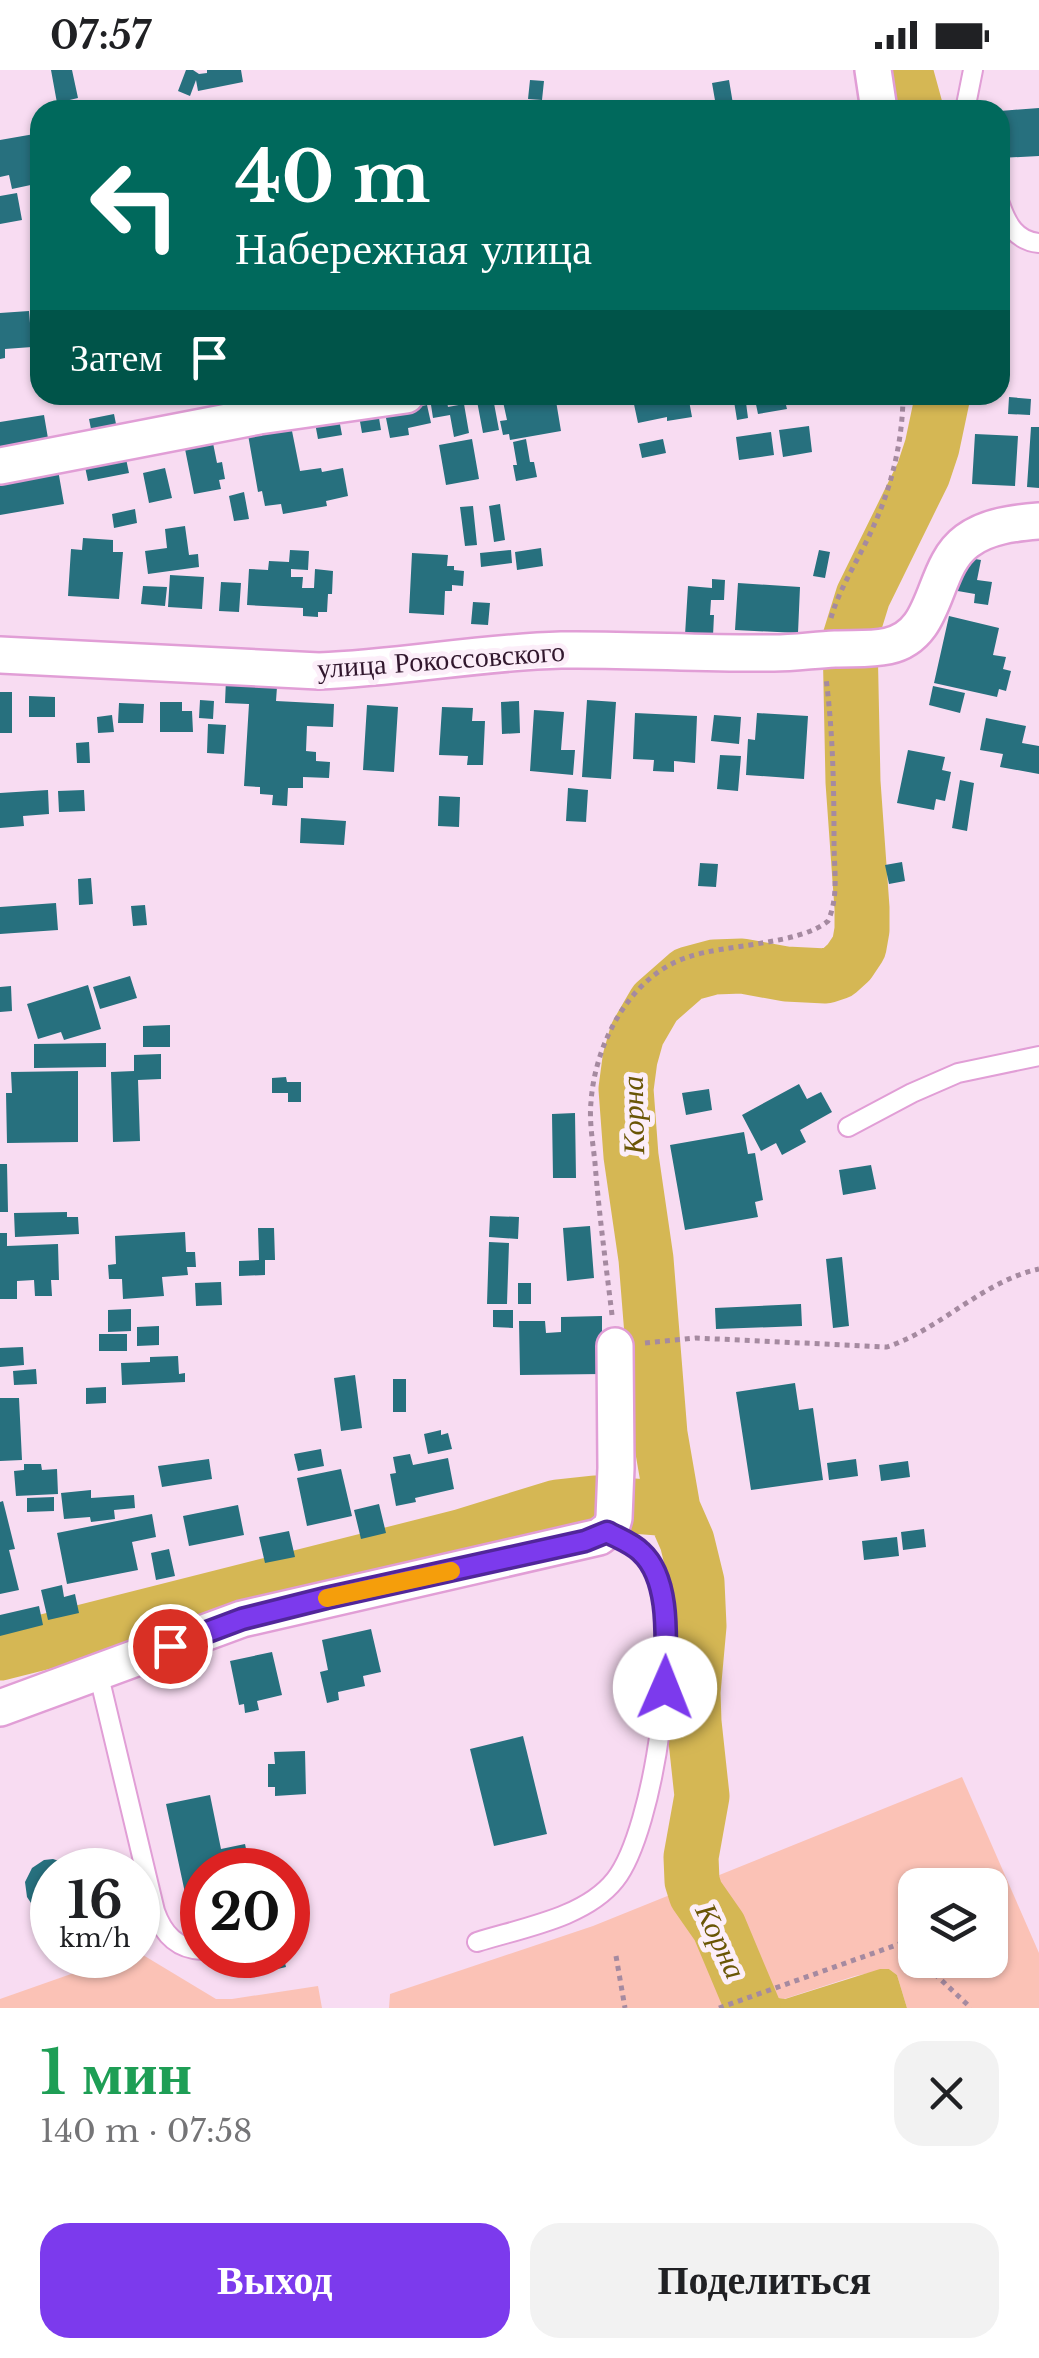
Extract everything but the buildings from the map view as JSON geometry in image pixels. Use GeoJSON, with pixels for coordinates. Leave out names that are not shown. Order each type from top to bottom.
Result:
{"type":"FeatureCollection","features":[{"type":"Feature","properties":{"kind":"street"},"geometry":{"type":"LineString","coordinates":[[873,70],[878,100]]}},
{"type":"Feature","properties":{"kind":"street"},"geometry":{"type":"LineString","coordinates":[[0,466],[336,405]]}},
{"type":"Feature","properties":{"kind":"street","name":"улица Рокоссовского"},"geometry":{"type":"LineString","coordinates":[[0,655],[360,670],[514,652],[772,653],[874,648],[898,643],[918,628],[956,550],[967,540],[996,527],[1039,521]]}},
{"type":"Feature","properties":{"kind":"street"},"geometry":{"type":"LineString","coordinates":[[0,1708],[242,1619],[585,1541],[612,1512],[630,1345]]}},
{"type":"Feature","properties":{"kind":"lane"},"geometry":{"type":"LineString","coordinates":[[967,100],[973,70]]}},
{"type":"Feature","properties":{"kind":"lane"},"geometry":{"type":"LineString","coordinates":[[1010,227],[1028,242],[1039,244]]}},
{"type":"Feature","properties":{"kind":"lane"},"geometry":{"type":"LineString","coordinates":[[848,1127],[958,1073],[1039,1056]]}},
{"type":"Feature","properties":{"kind":"lane"},"geometry":{"type":"LineString","coordinates":[[478,1942],[585,1906],[614,1882],[633,1848],[662,1724],[663,1600],[652,1564],[612,1512]]}},
{"type":"Feature","properties":{"kind":"lane"},"geometry":{"type":"LineString","coordinates":[[98,1672],[161,1928],[180,1945]]}},
{"type":"Feature","properties":{"kind":"path"},"geometry":{"type":"LineString","coordinates":[[820,927],[676,961],[633,996],[613,1025],[596,1071],[590,1107],[596,1180],[630,1345],[680,1339],[887,1347],[908,1340],[1004,1281],[1039,1269]]}},
{"type":"Feature","properties":{"kind":"path"},"geometry":{"type":"LineString","coordinates":[[719,2008],[898,1945]]}},
{"type":"Feature","properties":{"kind":"path"},"geometry":{"type":"LineString","coordinates":[[616,1956],[625,2008]]}},
{"type":"Feature","properties":{"kind":"path"},"geometry":{"type":"LineString","coordinates":[[939,1978],[970,2008]]}},
{"type":"Feature","properties":{"kind":"path"},"geometry":{"type":"LineString","coordinates":[[956,1994],[958,2008]]}},
{"type":"Feature","properties":{"kind":"shaded area"},"geometry":{"type":"Polygon","coordinates":[[[962,1777],[1002,1868],[898,1868],[898,1978],[1008,1978],[1008,1882],[1039,1953],[1039,2008],[907,2008],[897,1975],[889,1969],[742,2008],[389,2008],[390,1994],[593,1926],[962,1777]]]}},
{"type":"Feature","properties":{"kind":"shaded area"},"geometry":{"type":"Polygon","coordinates":[[[160,1965],[216,1999],[318,1986],[322,2008],[0,2008],[0,1999],[60,1978],[160,1978],[160,1965]]]}},
{"type":"Feature","properties":{"kind":"shaded area"},"geometry":{"type":"Polygon","coordinates":[[[880,1969],[897,1975],[907,2008],[742,2008],[772,1997],[785,1999],[880,1969]]]}},
{"type":"Feature","properties":{"kind":"waterway","name":"Корна"},"geometry":{"type":"LineString","coordinates":[[905,70],[913,100]]}},
{"type":"Feature","properties":{"kind":"waterway","name":"Корна"},"geometry":{"type":"LineString","coordinates":[[753,2008],[719,1927],[696,1894],[692,1881],[691,1857],[702,1796],[693,1692],[699,1626],[697,1582],[687,1541],[673,1509],[660,1434],[646,1259],[626,1089],[637,1034],[655,1003],[688,974],[714,967],[742,966],[826,976],[838,972],[859,947],[862,908],[853,782],[850,638],[863,596],[923,474],[941,405]]}},
{"type":"Feature","properties":{"kind":"waterway"},"geometry":{"type":"LineString","coordinates":[[0,1653],[460,1537],[557,1507],[594,1503],[672,1509]]}},
{"type":"Feature","properties":{"kind":"slow traffic"},"geometry":{"type":"LineString","coordinates":[[327,1598],[451,1571]]}},
{"type":"Feature","properties":{"kind":"route"},"geometry":{"type":"LineString","coordinates":[[170,1646],[242,1619],[585,1541],[607,1532],[641,1551],[658,1579],[663,1600],[665,1688]]}}]}
